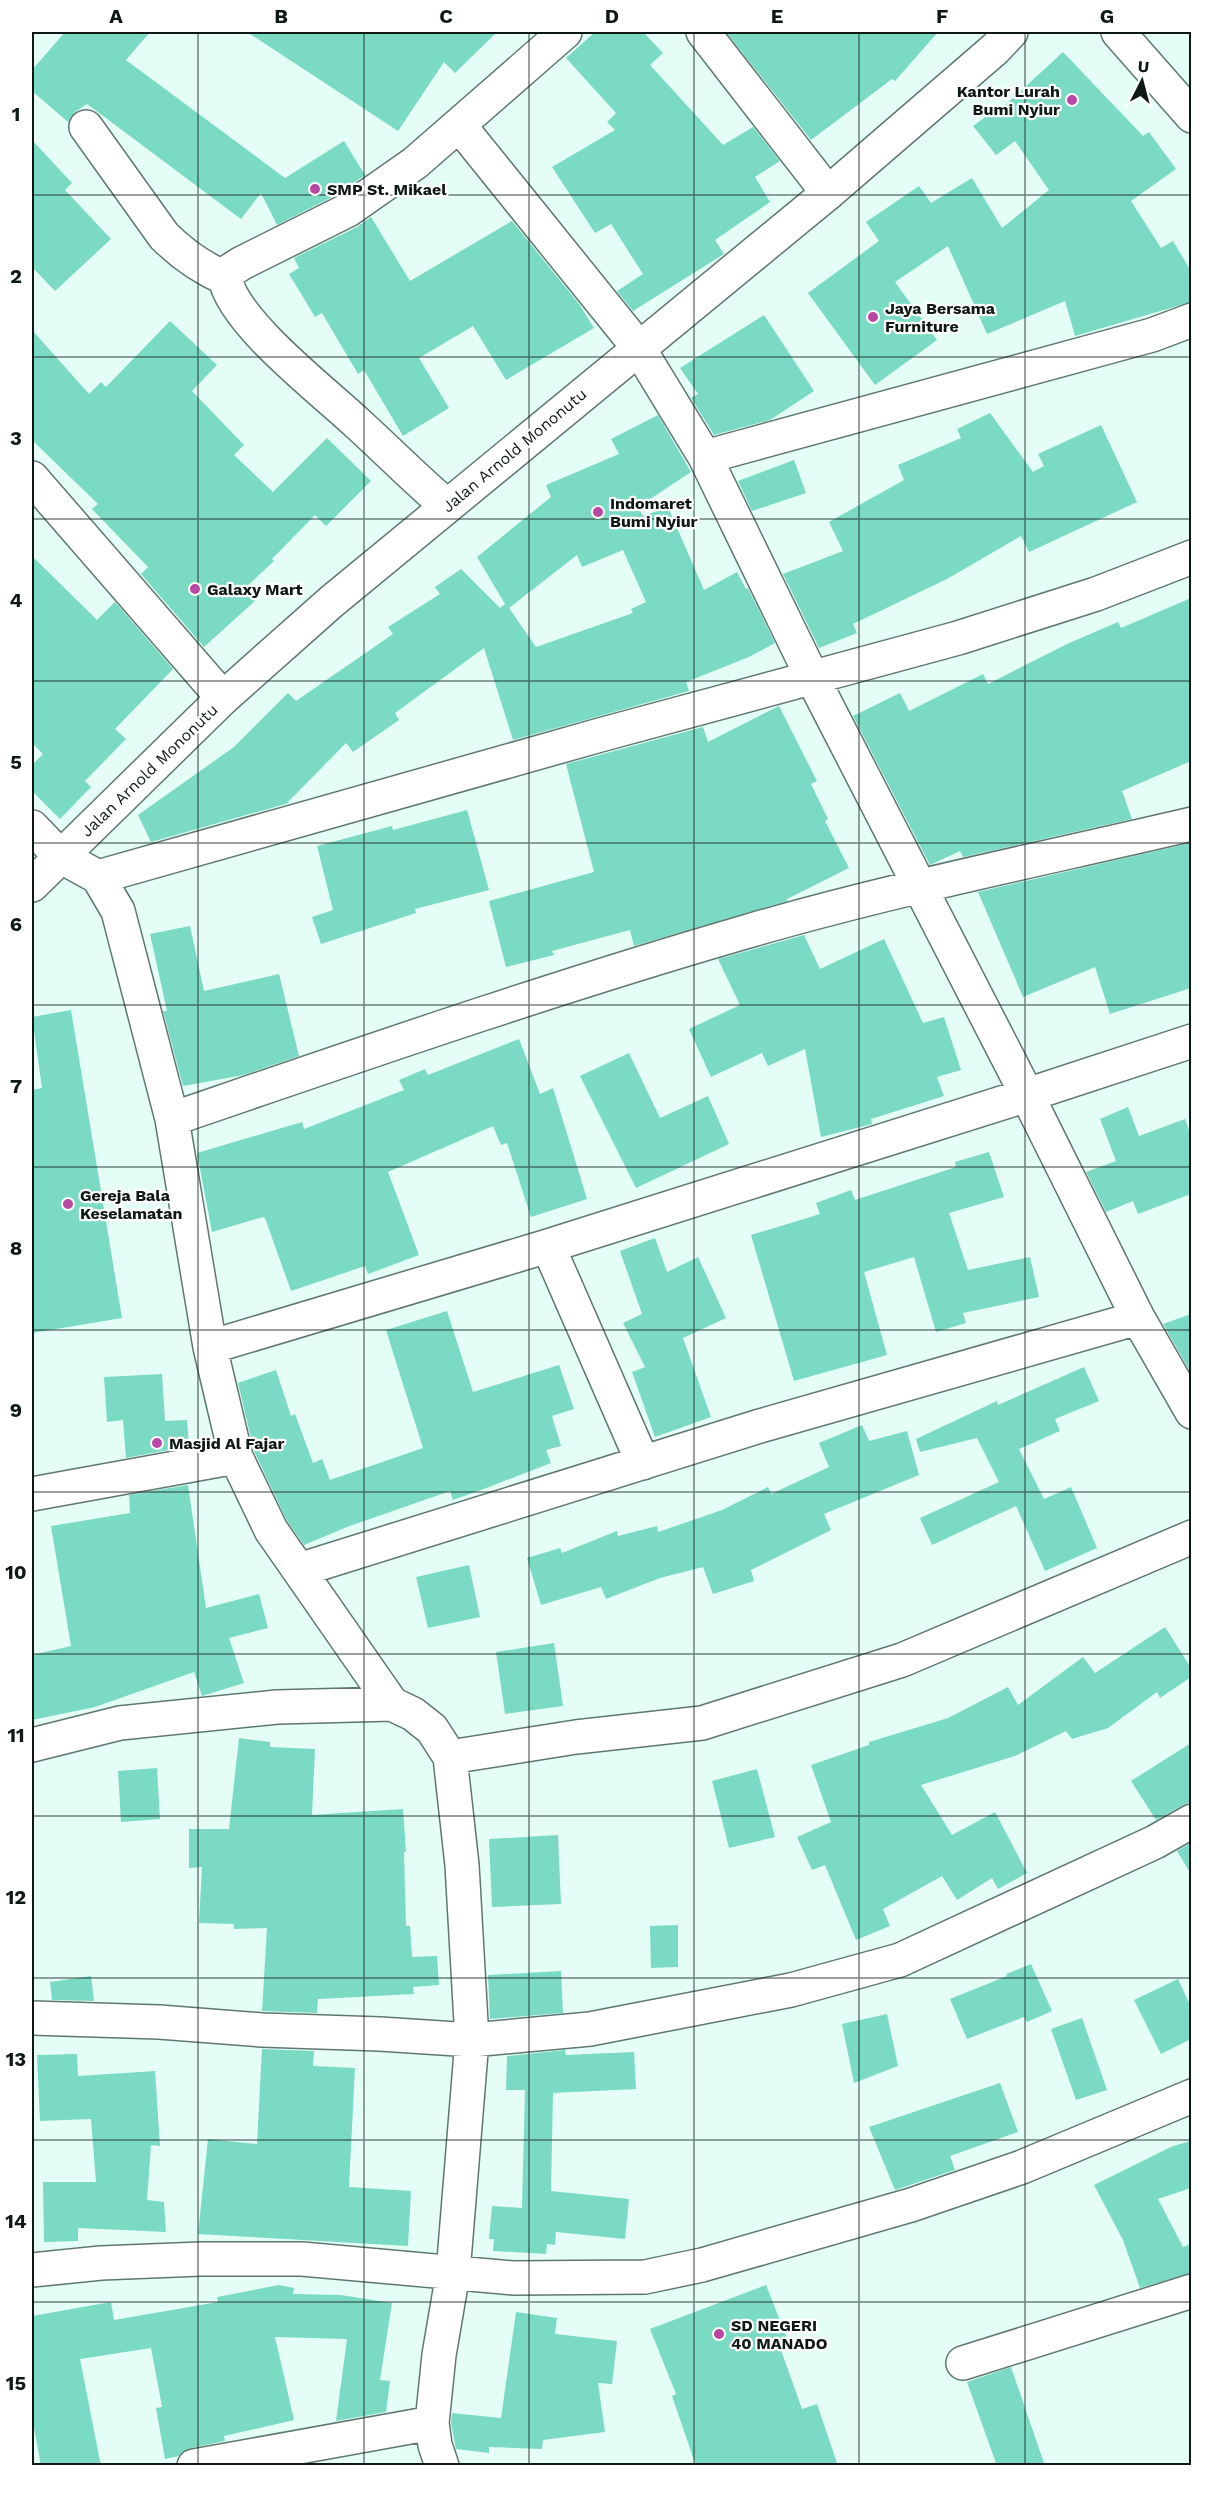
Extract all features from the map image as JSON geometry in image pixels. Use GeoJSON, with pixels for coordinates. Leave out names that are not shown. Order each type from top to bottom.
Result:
{"type":"FeatureCollection","features":[{"type":"Feature","properties":{"kind":"street"},"geometry":{"type":"LineString","coordinates":[[225,278],[242,263],[348,210],[415,163],[505,82],[565,32]]}},
{"type":"Feature","properties":{"kind":"street"},"geometry":{"type":"LineString","coordinates":[[702,32],[828,193]]}},
{"type":"Feature","properties":{"kind":"street","name":"Jalan Arnold Mononutu"},"geometry":{"type":"LineString","coordinates":[[32,885],[223,698],[331,602],[638,347],[828,193],[995,50],[1011,32]]}},
{"type":"Feature","properties":{"kind":"street"},"geometry":{"type":"LineString","coordinates":[[1118,32],[1191,116]]}},
{"type":"Feature","properties":{"kind":"street"},"geometry":{"type":"LineString","coordinates":[[459,125],[638,347],[705,457],[813,679],[1027,1095],[1138,1318],[1191,1412]]}},
{"type":"Feature","properties":{"kind":"street"},"geometry":{"type":"LineString","coordinates":[[86,127],[164,236],[197,264],[225,278],[232,296],[260,334],[447,506]]}},
{"type":"Feature","properties":{"kind":"street"},"geometry":{"type":"LineString","coordinates":[[705,457],[1152,335],[1191,320]]}},
{"type":"Feature","properties":{"kind":"street"},"geometry":{"type":"LineString","coordinates":[[32,478],[223,698]]}},
{"type":"Feature","properties":{"kind":"street"},"geometry":{"type":"LineString","coordinates":[[98,877],[554,748],[958,638],[1096,594],[1191,557]]}},
{"type":"Feature","properties":{"kind":"street"},"geometry":{"type":"LineString","coordinates":[[172,1119],[572,983],[748,931],[921,887],[1191,824]]}},
{"type":"Feature","properties":{"kind":"street"},"geometry":{"type":"LineString","coordinates":[[32,827],[60,856],[98,877],[118,911],[172,1119],[210,1347],[236,1457],[271,1530],[393,1704]]}},
{"type":"Feature","properties":{"kind":"street"},"geometry":{"type":"LineString","coordinates":[[210,1347],[548,1246],[1191,1041]]}},
{"type":"Feature","properties":{"kind":"street"},"geometry":{"type":"LineString","coordinates":[[548,1246],[643,1463]]}},
{"type":"Feature","properties":{"kind":"street"},"geometry":{"type":"LineString","coordinates":[[300,1570],[760,1426],[1138,1318]]}},
{"type":"Feature","properties":{"kind":"street"},"geometry":{"type":"LineString","coordinates":[[32,1494],[236,1457]]}},
{"type":"Feature","properties":{"kind":"street"},"geometry":{"type":"LineString","coordinates":[[450,1757],[576,1737],[702,1723],[903,1660],[1191,1537]]}},
{"type":"Feature","properties":{"kind":"street"},"geometry":{"type":"LineString","coordinates":[[32,1745],[120,1724],[277,1707],[393,1704],[413,1714],[432,1729],[450,1757],[462,1865],[472,2040],[453,2273],[439,2355],[432,2423],[435,2445],[442,2466]]}},
{"type":"Feature","properties":{"kind":"street"},"geometry":{"type":"LineString","coordinates":[[32,2018],[159,2022],[262,2030],[472,2040],[590,2030],[791,1990],[900,1960],[1145,1846],[1191,1821]]}},
{"type":"Feature","properties":{"kind":"street"},"geometry":{"type":"LineString","coordinates":[[32,2270],[101,2263],[201,2259],[302,2259],[513,2278],[645,2277],[702,2265],[867,2219],[1022,2167],[1191,2096]]}},
{"type":"Feature","properties":{"kind":"street"},"geometry":{"type":"LineString","coordinates":[[963,2363],[1191,2291]]}},
{"type":"Feature","properties":{"kind":"street"},"geometry":{"type":"LineString","coordinates":[[194,2466],[432,2423]]}},
{"type":"Feature","properties":{"kind":"building"},"geometry":{"type":"Polygon","coordinates":[[[65,32],[150,32],[126,60],[285,178],[344,141],[365,175],[338,194],[277,225],[261,193],[241,219],[87,104],[75,112],[68,122],[32,91],[32,70],[65,32]]]}},
{"type":"Feature","properties":{"kind":"building"},"geometry":{"type":"Polygon","coordinates":[[[247,32],[497,32],[455,73],[444,62],[398,131],[247,32]]]}},
{"type":"Feature","properties":{"kind":"building"},"geometry":{"type":"Polygon","coordinates":[[[595,32],[643,32],[663,53],[650,65],[723,145],[753,127],[780,161],[755,177],[770,202],[715,240],[724,254],[633,311],[617,291],[643,274],[611,224],[595,233],[552,167],[615,130],[607,122],[616,113],[566,58],[595,32]]]}},
{"type":"Feature","properties":{"kind":"building"},"geometry":{"type":"Polygon","coordinates":[[[726,32],[938,32],[895,81],[892,79],[811,140],[726,32]]]}},
{"type":"Feature","properties":{"kind":"building"},"geometry":{"type":"Polygon","coordinates":[[[1063,52],[1143,136],[1149,132],[1176,169],[1131,201],[1161,248],[1173,241],[1191,271],[1191,302],[1075,336],[1065,301],[987,334],[948,246],[895,282],[937,340],[875,385],[808,293],[879,241],[866,222],[919,186],[931,203],[972,178],[1002,228],[1049,190],[1015,141],[996,155],[973,126],[999,107],[1001,109],[1063,52]]]}},
{"type":"Feature","properties":{"kind":"building"},"geometry":{"type":"Polygon","coordinates":[[[32,140],[72,183],[65,190],[111,239],[55,291],[32,267],[32,140]]]}},
{"type":"Feature","properties":{"kind":"building"},"geometry":{"type":"Polygon","coordinates":[[[371,217],[410,281],[512,221],[579,304],[594,328],[506,380],[473,326],[419,358],[449,408],[403,436],[364,370],[358,374],[322,313],[315,317],[289,274],[299,268],[294,258],[357,227],[371,217]]]}},
{"type":"Feature","properties":{"kind":"building"},"geometry":{"type":"Polygon","coordinates":[[[764,315],[814,391],[770,420],[714,435],[691,398],[698,394],[680,368],[764,315]]]}},
{"type":"Feature","properties":{"kind":"building"},"geometry":{"type":"Polygon","coordinates":[[[170,321],[217,365],[192,391],[244,445],[234,455],[273,492],[327,438],[371,481],[326,526],[315,515],[272,559],[274,561],[246,587],[257,599],[204,647],[141,574],[148,567],[92,509],[98,504],[32,440],[32,330],[89,394],[101,382],[106,387],[170,321]]]}},
{"type":"Feature","properties":{"kind":"building"},"geometry":{"type":"Polygon","coordinates":[[[990,413],[1033,472],[1044,466],[1038,454],[1101,425],[1137,502],[1029,552],[1021,536],[947,579],[853,624],[857,633],[819,648],[783,574],[843,551],[829,522],[904,480],[898,465],[961,438],[957,429],[990,413]]]}},
{"type":"Feature","properties":{"kind":"building"},"geometry":{"type":"Polygon","coordinates":[[[658,415],[691,472],[638,507],[643,516],[668,507],[704,590],[737,572],[746,589],[748,588],[775,643],[749,657],[686,682],[689,691],[513,740],[484,648],[395,713],[399,720],[353,752],[346,743],[289,803],[151,842],[138,815],[234,747],[288,693],[296,701],[393,634],[388,627],[440,594],[435,587],[461,569],[500,608],[505,604],[477,557],[551,497],[546,485],[619,454],[611,439],[658,415]],[[623,550],[582,567],[577,555],[509,608],[536,647],[633,613],[631,609],[646,602],[623,550]]]}},
{"type":"Feature","properties":{"kind":"building"},"geometry":{"type":"Polygon","coordinates":[[[794,460],[806,493],[752,511],[738,481],[794,460]]]}},
{"type":"Feature","properties":{"kind":"building"},"geometry":{"type":"Polygon","coordinates":[[[32,556],[97,620],[115,602],[173,669],[115,729],[126,739],[85,781],[91,787],[60,819],[32,791],[32,765],[43,754],[32,743],[32,556]]]}},
{"type":"Feature","properties":{"kind":"building"},"geometry":{"type":"Polygon","coordinates":[[[1191,598],[1191,761],[1122,791],[1132,819],[963,857],[960,851],[930,865],[853,716],[900,693],[909,711],[983,674],[988,684],[1067,644],[1118,622],[1121,628],[1191,598]]]}},
{"type":"Feature","properties":{"kind":"building"},"geometry":{"type":"Polygon","coordinates":[[[779,706],[817,781],[811,784],[828,819],[825,821],[849,868],[787,899],[788,901],[634,946],[630,930],[552,951],[554,955],[506,967],[489,901],[594,872],[566,764],[703,727],[708,742],[779,706]]]}},
{"type":"Feature","properties":{"kind":"building"},"geometry":{"type":"Polygon","coordinates":[[[467,810],[489,890],[415,909],[416,913],[321,944],[312,917],[333,910],[317,846],[392,826],[393,830],[467,810]]]}},
{"type":"Feature","properties":{"kind":"building"},"geometry":{"type":"Polygon","coordinates":[[[1191,843],[1191,988],[1110,1014],[1095,967],[1023,997],[978,892],[1191,843]]]}},
{"type":"Feature","properties":{"kind":"building"},"geometry":{"type":"Polygon","coordinates":[[[190,926],[204,991],[279,974],[299,1056],[244,1075],[183,1086],[163,1011],[167,1011],[150,934],[190,926]]]}},
{"type":"Feature","properties":{"kind":"building"},"geometry":{"type":"Polygon","coordinates":[[[804,935],[820,969],[884,939],[923,1023],[944,1017],[961,1070],[937,1077],[944,1096],[871,1119],[872,1124],[821,1137],[805,1049],[768,1066],[762,1053],[711,1077],[689,1029],[740,1005],[718,959],[804,935]]]}},
{"type":"Feature","properties":{"kind":"building","name":"Gereja Bala Keselamatan"},"geometry":{"type":"Polygon","coordinates":[[[71,1010],[122,1318],[32,1333],[32,1090],[42,1088],[32,1017],[71,1010]]]}},
{"type":"Feature","properties":{"kind":"building"},"geometry":{"type":"Polygon","coordinates":[[[519,1039],[540,1094],[553,1088],[587,1199],[531,1217],[507,1143],[501,1145],[493,1126],[388,1172],[419,1255],[368,1274],[365,1266],[291,1291],[265,1218],[212,1232],[197,1153],[302,1122],[304,1129],[404,1090],[399,1080],[425,1069],[428,1075],[519,1039]]]}},
{"type":"Feature","properties":{"kind":"building"},"geometry":{"type":"Polygon","coordinates":[[[629,1053],[660,1118],[708,1096],[729,1144],[636,1188],[580,1076],[629,1053]]]}},
{"type":"Feature","properties":{"kind":"building"},"geometry":{"type":"Polygon","coordinates":[[[1128,1107],[1139,1136],[1185,1119],[1191,1136],[1191,1194],[1138,1214],[1133,1201],[1106,1212],[1086,1172],[1116,1161],[1100,1119],[1128,1107]]]}},
{"type":"Feature","properties":{"kind":"building"},"geometry":{"type":"Polygon","coordinates":[[[989,1152],[1004,1197],[949,1213],[968,1270],[1030,1257],[1039,1297],[963,1313],[966,1323],[936,1332],[914,1257],[864,1272],[887,1355],[794,1381],[751,1235],[820,1214],[816,1203],[851,1190],[855,1200],[956,1167],[955,1162],[989,1152]]]}},
{"type":"Feature","properties":{"kind":"building"},"geometry":{"type":"Polygon","coordinates":[[[655,1238],[667,1272],[698,1257],[726,1318],[683,1338],[711,1417],[655,1437],[632,1372],[645,1367],[623,1323],[642,1314],[620,1251],[655,1238]]]}},
{"type":"Feature","properties":{"kind":"building"},"geometry":{"type":"Polygon","coordinates":[[[447,1311],[473,1392],[559,1365],[574,1409],[552,1416],[561,1446],[546,1450],[551,1463],[453,1500],[450,1491],[347,1527],[304,1545],[287,1521],[254,1451],[238,1383],[276,1370],[291,1416],[295,1414],[313,1463],[322,1459],[330,1480],[423,1448],[386,1330],[447,1311]]]}},
{"type":"Feature","properties":{"kind":"building"},"geometry":{"type":"Polygon","coordinates":[[[1191,1314],[1191,1373],[1163,1324],[1191,1314]]]}},
{"type":"Feature","properties":{"kind":"building"},"geometry":{"type":"Polygon","coordinates":[[[1084,1367],[1099,1401],[1055,1419],[1060,1431],[1019,1449],[1044,1499],[1071,1487],[1097,1548],[1045,1571],[1016,1506],[932,1545],[920,1518],[999,1482],[977,1438],[920,1452],[916,1439],[997,1401],[998,1405],[1084,1367]]]}},
{"type":"Feature","properties":{"kind":"building"},"geometry":{"type":"Polygon","coordinates":[[[162,1374],[165,1421],[187,1420],[189,1446],[126,1458],[123,1420],[107,1422],[104,1377],[162,1374]]]}},
{"type":"Feature","properties":{"kind":"building"},"geometry":{"type":"Polygon","coordinates":[[[862,1425],[869,1441],[907,1431],[919,1475],[824,1514],[831,1530],[751,1570],[754,1581],[713,1594],[703,1567],[660,1578],[606,1599],[601,1587],[541,1605],[527,1558],[560,1548],[562,1553],[617,1531],[618,1536],[657,1526],[658,1532],[722,1510],[768,1487],[771,1494],[829,1467],[819,1443],[862,1425]]]}},
{"type":"Feature","properties":{"kind":"building"},"geometry":{"type":"Polygon","coordinates":[[[188,1485],[206,1608],[259,1594],[268,1628],[229,1638],[244,1683],[202,1696],[194,1672],[95,1707],[32,1720],[32,1655],[71,1646],[51,1526],[130,1513],[129,1495],[188,1485]]]}},
{"type":"Feature","properties":{"kind":"building"},"geometry":{"type":"Polygon","coordinates":[[[469,1565],[480,1617],[428,1628],[416,1577],[469,1565]]]}},
{"type":"Feature","properties":{"kind":"building"},"geometry":{"type":"Polygon","coordinates":[[[1165,1627],[1191,1668],[1191,1677],[1160,1698],[1157,1692],[1108,1728],[1072,1739],[1066,1731],[1015,1756],[921,1785],[952,1835],[995,1812],[1027,1873],[998,1889],[992,1878],[957,1900],[942,1876],[883,1909],[890,1926],[856,1940],[825,1865],[812,1870],[797,1837],[831,1822],[811,1765],[869,1745],[869,1742],[948,1718],[1008,1687],[1018,1705],[1083,1657],[1095,1673],[1165,1627]]]}},
{"type":"Feature","properties":{"kind":"building"},"geometry":{"type":"Polygon","coordinates":[[[554,1643],[563,1706],[505,1714],[496,1652],[554,1643]]]}},
{"type":"Feature","properties":{"kind":"building"},"geometry":{"type":"Polygon","coordinates":[[[239,1738],[270,1742],[270,1747],[315,1749],[312,1815],[403,1809],[406,1852],[404,1852],[406,1926],[410,1926],[412,1957],[437,1956],[439,1985],[413,1987],[414,1994],[318,1999],[317,2013],[262,2011],[267,1928],[234,1929],[234,1924],[199,1923],[202,1867],[189,1868],[189,1829],[229,1829],[239,1738]]]}},
{"type":"Feature","properties":{"kind":"building"},"geometry":{"type":"Polygon","coordinates":[[[1191,1743],[1191,1802],[1156,1820],[1131,1781],[1191,1743]]]}},
{"type":"Feature","properties":{"kind":"building"},"geometry":{"type":"Polygon","coordinates":[[[157,1768],[160,1819],[121,1822],[118,1771],[157,1768]]]}},
{"type":"Feature","properties":{"kind":"building"},"geometry":{"type":"Polygon","coordinates":[[[757,1769],[775,1837],[729,1848],[712,1781],[757,1769]]]}},
{"type":"Feature","properties":{"kind":"building"},"geometry":{"type":"Polygon","coordinates":[[[558,1835],[561,1904],[492,1907],[489,1839],[558,1835]]]}},
{"type":"Feature","properties":{"kind":"building"},"geometry":{"type":"Polygon","coordinates":[[[1191,1843],[1191,1874],[1177,1851],[1191,1843]]]}},
{"type":"Feature","properties":{"kind":"building"},"geometry":{"type":"Polygon","coordinates":[[[678,1925],[678,1967],[651,1968],[650,1926],[678,1925]]]}},
{"type":"Feature","properties":{"kind":"building"},"geometry":{"type":"Polygon","coordinates":[[[1031,1964],[1052,2011],[1027,2022],[1024,2017],[967,2039],[950,1999],[1031,1964]]]}},
{"type":"Feature","properties":{"kind":"building"},"geometry":{"type":"Polygon","coordinates":[[[561,1971],[563,2013],[490,2019],[488,1975],[561,1971]]]}},
{"type":"Feature","properties":{"kind":"building"},"geometry":{"type":"Polygon","coordinates":[[[91,1976],[94,2001],[52,2000],[50,1982],[91,1976]]]}},
{"type":"Feature","properties":{"kind":"building"},"geometry":{"type":"Polygon","coordinates":[[[1178,1979],[1191,2007],[1191,2039],[1161,2054],[1134,2000],[1178,1979]]]}},
{"type":"Feature","properties":{"kind":"building"},"geometry":{"type":"Polygon","coordinates":[[[887,2014],[898,2066],[854,2083],[842,2024],[887,2014]]]}},
{"type":"Feature","properties":{"kind":"building"},"geometry":{"type":"Polygon","coordinates":[[[1082,2018],[1107,2090],[1076,2100],[1051,2029],[1082,2018]]]}},
{"type":"Feature","properties":{"kind":"building"},"geometry":{"type":"Polygon","coordinates":[[[262,2049],[314,2051],[313,2066],[355,2068],[349,2187],[411,2191],[408,2246],[198,2234],[208,2139],[257,2144],[262,2049]]]}},
{"type":"Feature","properties":{"kind":"building"},"geometry":{"type":"Polygon","coordinates":[[[565,2050],[566,2055],[634,2052],[636,2089],[553,2093],[551,2191],[629,2199],[625,2239],[556,2232],[555,2245],[547,2244],[546,2254],[493,2251],[494,2239],[489,2239],[492,2206],[522,2208],[525,2090],[506,2090],[507,2056],[565,2050]]]}},
{"type":"Feature","properties":{"kind":"building"},"geometry":{"type":"Polygon","coordinates":[[[77,2054],[78,2076],[155,2071],[160,2146],[151,2145],[147,2200],[164,2202],[166,2232],[78,2228],[78,2241],[44,2242],[43,2182],[96,2182],[91,2119],[40,2121],[37,2055],[77,2054]]]}},
{"type":"Feature","properties":{"kind":"building"},"geometry":{"type":"Polygon","coordinates":[[[1000,2083],[1018,2132],[950,2156],[955,2170],[895,2190],[869,2127],[1000,2083]]]}},
{"type":"Feature","properties":{"kind":"building"},"geometry":{"type":"Polygon","coordinates":[[[1191,2141],[1191,2188],[1158,2199],[1183,2247],[1191,2244],[1191,2273],[1140,2288],[1123,2240],[1094,2185],[1173,2146],[1191,2141]]]}},
{"type":"Feature","properties":{"kind":"building"},"geometry":{"type":"Polygon","coordinates":[[[279,2285],[294,2288],[293,2294],[341,2295],[392,2303],[380,2380],[390,2381],[386,2412],[336,2421],[347,2339],[275,2337],[294,2420],[224,2436],[225,2441],[191,2448],[179,2456],[165,2459],[156,2408],[162,2407],[151,2348],[80,2359],[101,2466],[41,2466],[32,2417],[32,2316],[111,2302],[114,2320],[218,2302],[217,2297],[279,2285]]]}},
{"type":"Feature","properties":{"kind":"building"},"geometry":{"type":"Polygon","coordinates":[[[766,2285],[787,2338],[778,2342],[802,2409],[817,2404],[838,2466],[696,2466],[672,2396],[676,2394],[650,2329],[766,2285]]]}},
{"type":"Feature","properties":{"kind":"building"},"geometry":{"type":"Polygon","coordinates":[[[516,2312],[557,2318],[555,2334],[617,2341],[612,2384],[598,2383],[605,2432],[543,2440],[542,2449],[489,2447],[489,2453],[456,2449],[451,2423],[452,2413],[501,2418],[516,2312]]]}},
{"type":"Feature","properties":{"kind":"building"},"geometry":{"type":"Polygon","coordinates":[[[1011,2367],[1045,2466],[997,2466],[967,2382],[1011,2367]]]}},
{"type":"Feature","properties":{"kind":"place","name":"Kantor Lurah Bumi Nyiur"},"geometry":{"type":"Point","coordinates":[1072,100]}},
{"type":"Feature","properties":{"kind":"place","name":"SMP St. Mikael"},"geometry":{"type":"Point","coordinates":[315,189]}},
{"type":"Feature","properties":{"kind":"place","name":"Jaya Bersama Furniture"},"geometry":{"type":"Point","coordinates":[873,317]}},
{"type":"Feature","properties":{"kind":"place","name":"Indomaret Bumi Nyiur"},"geometry":{"type":"Point","coordinates":[598,512]}},
{"type":"Feature","properties":{"kind":"place","name":"Galaxy Mart"},"geometry":{"type":"Point","coordinates":[195,589]}},
{"type":"Feature","properties":{"kind":"place","name":"Gereja Bala Keselamatan"},"geometry":{"type":"Point","coordinates":[68,1204]}},
{"type":"Feature","properties":{"kind":"place","name":"Masjid Al Fajar"},"geometry":{"type":"Point","coordinates":[157,1443]}},
{"type":"Feature","properties":{"kind":"place","name":"SD NEGERI 40 MANADO"},"geometry":{"type":"Point","coordinates":[719,2334]}}]}
